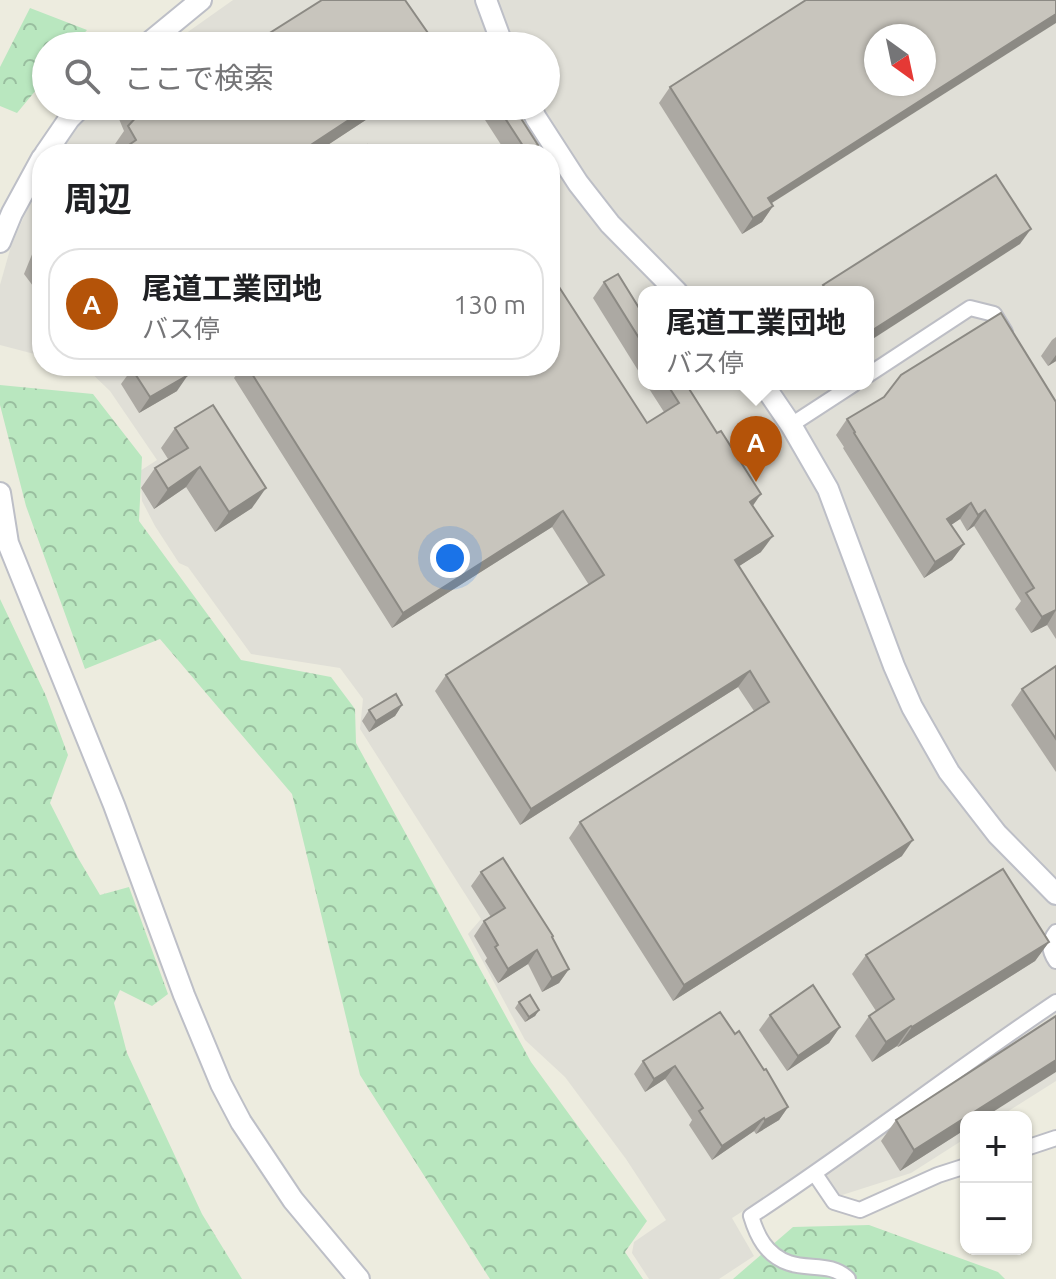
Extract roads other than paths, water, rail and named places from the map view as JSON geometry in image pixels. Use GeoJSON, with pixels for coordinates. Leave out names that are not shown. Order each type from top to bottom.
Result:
{"type":"FeatureCollection","features":[{"type":"Feature","properties":{"kind":"street"},"geometry":{"type":"LineString","coordinates":[[162,32],[201,0]]}},
{"type":"Feature","properties":{"kind":"street"},"geometry":{"type":"LineString","coordinates":[[486,0],[498,32]]}},
{"type":"Feature","properties":{"kind":"street"},"geometry":{"type":"LineString","coordinates":[[52,144],[68,120]]}},
{"type":"Feature","properties":{"kind":"street"},"geometry":{"type":"LineString","coordinates":[[539,120],[554,144]]}},
{"type":"Feature","properties":{"kind":"street"},"geometry":{"type":"LineString","coordinates":[[560,154],[610,224],[671,286]]}},
{"type":"Feature","properties":{"kind":"street"},"geometry":{"type":"LineString","coordinates":[[0,242],[32,177]]}},
{"type":"Feature","properties":{"kind":"street"},"geometry":{"type":"LineString","coordinates":[[874,371],[970,308],[994,314],[1016,348]]}},
{"type":"Feature","properties":{"kind":"street"},"geometry":{"type":"LineString","coordinates":[[767,390],[828,489],[883,640],[912,707],[941,759],[997,834],[1056,894]]}},
{"type":"Feature","properties":{"kind":"street"},"geometry":{"type":"LineString","coordinates":[[791,425],[845,390]]}},
{"type":"Feature","properties":{"kind":"street"},"geometry":{"type":"LineString","coordinates":[[0,493],[8,543],[114,805],[184,995],[221,1084],[241,1122],[293,1200],[359,1279]]}},
{"type":"Feature","properties":{"kind":"street"},"geometry":{"type":"LineString","coordinates":[[1056,932],[1050,941],[1051,953],[1056,961]]}},
{"type":"Feature","properties":{"kind":"street"},"geometry":{"type":"LineString","coordinates":[[848,1279],[828,1267],[789,1263],[772,1252],[757,1238],[751,1216],[1056,1002]]}},
{"type":"Feature","properties":{"kind":"street"},"geometry":{"type":"LineString","coordinates":[[1032,1146],[1056,1138]]}},
{"type":"Feature","properties":{"kind":"street"},"geometry":{"type":"LineString","coordinates":[[815,1174],[834,1202],[860,1210],[960,1168]]}},
{"type":"Feature","properties":{"kind":"place","name":"尾道工業団地"},"geometry":{"type":"Point","coordinates":[756,482]}}]}
